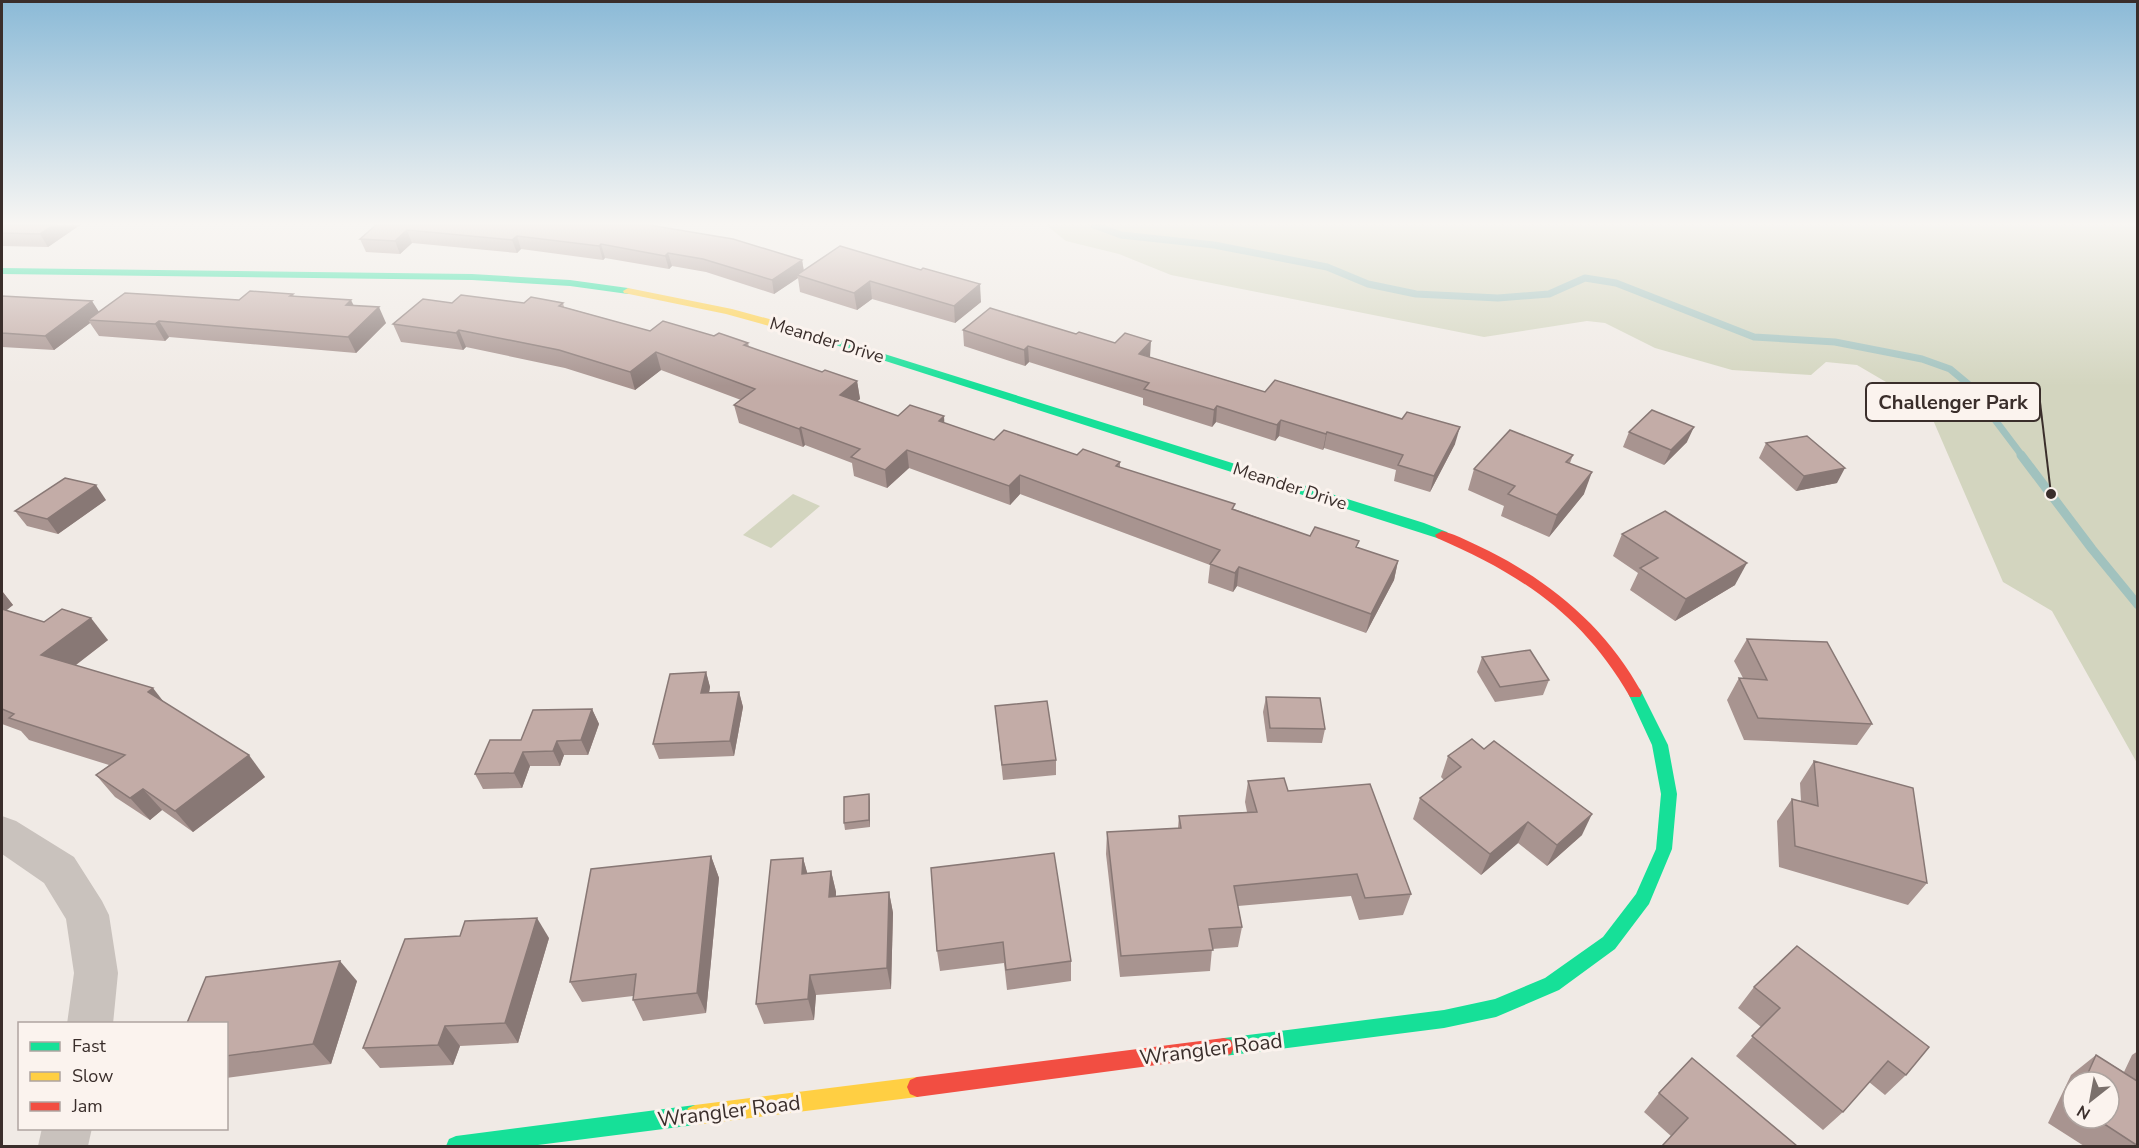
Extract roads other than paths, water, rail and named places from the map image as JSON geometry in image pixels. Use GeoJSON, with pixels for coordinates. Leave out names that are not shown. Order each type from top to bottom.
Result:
{"type":"FeatureCollection","features":[{"type":"Feature","properties":{"kind":"street","name":"Meander Drive"},"geometry":{"type":"LineString","coordinates":[[498,279],[570,283],[655,295],[775,323],[1419,526],[1466,545],[1538,585],[1574,614],[1596,637]]}},
{"type":"Feature","properties":{"kind":"street","name":"Wrangler Road"},"geometry":{"type":"LineString","coordinates":[[456,1146],[1444,1019],[1496,1008],[1552,984],[1609,943],[1643,900],[1664,849],[1669,794],[1660,745],[1628,678],[1596,637]]}},
{"type":"Feature","properties":{"kind":"street"},"geometry":{"type":"LineString","coordinates":[[2,833],[59,870],[87,915],[96,973],[90,1022]]}},
{"type":"Feature","properties":{"kind":"street"},"geometry":{"type":"LineString","coordinates":[[63,1146],[67,1130]]}},
{"type":"Feature","properties":{"kind":"waterway"},"geometry":{"type":"LineString","coordinates":[[1355,279],[1368,284],[1416,294],[1498,298],[1549,294],[1584,279]]}},
{"type":"Feature","properties":{"kind":"waterway"},"geometry":{"type":"LineString","coordinates":[[1589,279],[1616,283],[1754,337],[1835,342],[1922,359],[1950,369],[1968,384],[2023,457]]}},
{"type":"Feature","properties":{"kind":"waterway"},"geometry":{"type":"LineString","coordinates":[[2021,455],[2092,549],[2138,605]]}},
{"type":"Feature","properties":{"kind":"place","name":"Challenger Park"},"geometry":{"type":"Point","coordinates":[2051,494]}}]}
